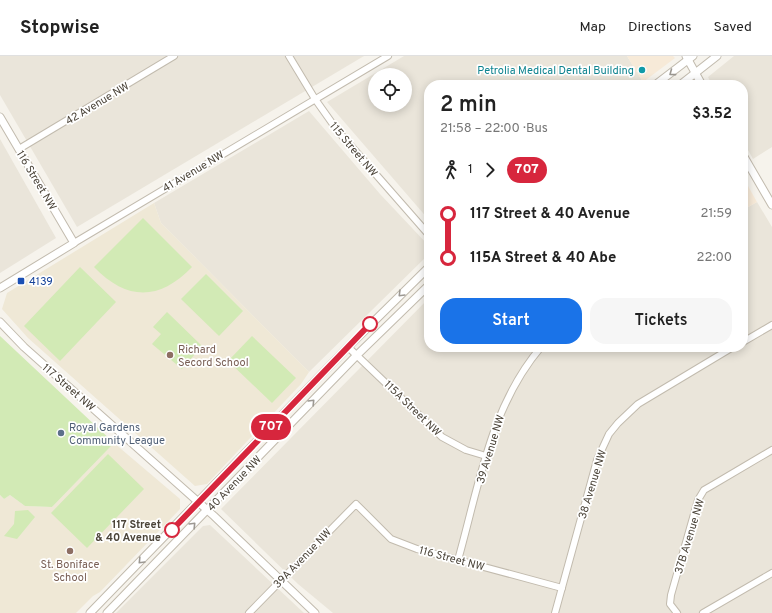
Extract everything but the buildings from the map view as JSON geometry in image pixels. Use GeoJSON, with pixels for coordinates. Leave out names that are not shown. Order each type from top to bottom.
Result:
{"type":"FeatureCollection","features":[{"type":"Feature","properties":{"kind":"street","name":"42 Avenue NW"},"geometry":{"type":"LineString","coordinates":[[19,150],[174,56]]}},
{"type":"Feature","properties":{"kind":"street","name":"115 Street NW"},"geometry":{"type":"LineString","coordinates":[[289,56],[315,99],[337,130],[424,229]]}},
{"type":"Feature","properties":{"kind":"street","name":"41 Avenue NW"},"geometry":{"type":"LineString","coordinates":[[0,288],[388,56]]}},
{"type":"Feature","properties":{"kind":"street"},"geometry":{"type":"LineString","coordinates":[[687,80],[717,56]]}},
{"type":"Feature","properties":{"kind":"street"},"geometry":{"type":"LineString","coordinates":[[661,80],[689,57],[700,80]]}},
{"type":"Feature","properties":{"kind":"street","name":"116 Street NW"},"geometry":{"type":"LineString","coordinates":[[0,117],[74,243]]}},
{"type":"Feature","properties":{"kind":"street"},"geometry":{"type":"LineString","coordinates":[[748,164],[772,205]]}},
{"type":"Feature","properties":{"kind":"street","name":"40 Avenue NW"},"geometry":{"type":"LineString","coordinates":[[90,613],[348,347],[424,273]]}},
{"type":"Feature","properties":{"kind":"street","name":"40 Avenue NW"},"geometry":{"type":"LineString","coordinates":[[107,613],[357,355],[424,290]]}},
{"type":"Feature","properties":{"kind":"street","name":"117 Street NW"},"geometry":{"type":"LineString","coordinates":[[0,322],[24,347],[207,510],[315,613]]}},
{"type":"Feature","properties":{"kind":"street"},"geometry":{"type":"LineString","coordinates":[[748,339],[772,325]]}},
{"type":"Feature","properties":{"kind":"street","name":"115A Street NW"},"geometry":{"type":"LineString","coordinates":[[348,347],[442,437],[466,450],[486,456]]}},
{"type":"Feature","properties":{"kind":"street","name":"39 Avenue NW"},"geometry":{"type":"LineString","coordinates":[[458,560],[497,421],[510,392],[524,368],[537,352]]}},
{"type":"Feature","properties":{"kind":"street","name":"38 Avenue NW"},"geometry":{"type":"LineString","coordinates":[[555,613],[597,460],[609,434],[618,422],[638,404],[724,352]]}},
{"type":"Feature","properties":{"kind":"street","name":"37B Avenue NW"},"geometry":{"type":"LineString","coordinates":[[675,612],[670,604],[671,595],[698,500],[701,495],[716,482],[772,450]]}},
{"type":"Feature","properties":{"kind":"street","name":"116 Street NW"},"geometry":{"type":"LineString","coordinates":[[356,504],[391,539],[417,549],[562,588]]}},
{"type":"Feature","properties":{"kind":"street","name":"39A Avenue NW"},"geometry":{"type":"LineString","coordinates":[[249,613],[356,504]]}},
{"type":"Feature","properties":{"kind":"street"},"geometry":{"type":"LineString","coordinates":[[703,613],[772,573]]}},
{"type":"Feature","properties":{"kind":"shaded area"},"geometry":{"type":"Polygon","coordinates":[[[0,56],[364,56],[77,227],[0,95],[0,56]]]}},
{"type":"Feature","properties":{"kind":"shaded area"},"geometry":{"type":"Polygon","coordinates":[[[404,56],[627,56],[642,80],[424,80],[424,214],[327,102],[368,78],[368,112],[412,112],[412,68],[384,68],[404,56]]]}},
{"type":"Feature","properties":{"kind":"shaded area"},"geometry":{"type":"Polygon","coordinates":[[[627,56],[673,56],[675,58],[646,80],[642,80],[627,56]]]}},
{"type":"Feature","properties":{"kind":"shaded area"},"geometry":{"type":"Polygon","coordinates":[[[734,56],[772,56],[772,147],[753,159],[748,150],[748,80],[710,80],[708,77],[734,56]]]}},
{"type":"Feature","properties":{"kind":"shaded area"},"geometry":{"type":"Polygon","coordinates":[[[309,111],[380,194],[424,241],[424,259],[309,372],[161,223],[154,203],[309,111]]]}},
{"type":"Feature","properties":{"kind":"shaded area"},"geometry":{"type":"Polygon","coordinates":[[[0,139],[56,238],[0,273],[0,139]]]}},
{"type":"Feature","properties":{"kind":"shaded area"},"geometry":{"type":"Polygon","coordinates":[[[748,186],[757,202],[748,207],[748,186]]]}},
{"type":"Feature","properties":{"kind":"shaded area"},"geometry":{"type":"Polygon","coordinates":[[[757,202],[772,227],[772,613],[333,613],[298,584],[221,509],[424,303],[424,352],[748,352],[748,207],[757,202]]]}},
{"type":"Feature","properties":{"kind":"shaded area","name":"Richard Secord School"},"geometry":{"type":"Polygon","coordinates":[[[154,203],[161,223],[309,372],[301,384],[207,484],[195,486],[28,338],[2,309],[7,293],[154,203]]]}},
{"type":"Feature","properties":{"kind":"shaded area","name":"St. Boniface School"},"geometry":{"type":"Polygon","coordinates":[[[114,443],[180,499],[180,509],[100,592],[93,596],[76,613],[0,613],[0,495],[4,499],[10,495],[25,506],[52,507],[114,443]]]}},
{"type":"Feature","properties":{"kind":"shaded area"},"geometry":{"type":"Polygon","coordinates":[[[210,525],[304,613],[116,613],[203,526],[210,525]]]}},
{"type":"Feature","properties":{"kind":"green space"},"geometry":{"type":"Polygon","coordinates":[[[143,218],[192,267],[180,278],[167,286],[155,291],[143,292],[131,291],[119,286],[106,278],[94,267],[143,218]]]}},
{"type":"Feature","properties":{"kind":"green space"},"geometry":{"type":"Polygon","coordinates":[[[80,267],[116,302],[60,361],[24,326],[80,267]]]}},
{"type":"Feature","properties":{"kind":"green space"},"geometry":{"type":"Polygon","coordinates":[[[206,274],[243,311],[219,336],[181,299],[206,274]]]}},
{"type":"Feature","properties":{"kind":"green space"},"geometry":{"type":"Polygon","coordinates":[[[167,312],[202,346],[182,369],[152,344],[161,334],[153,327],[167,312]]]}},
{"type":"Feature","properties":{"kind":"green space"},"geometry":{"type":"Polygon","coordinates":[[[0,336],[114,443],[52,507],[25,506],[10,495],[4,499],[0,495],[0,336]]]}},
{"type":"Feature","properties":{"kind":"green space"},"geometry":{"type":"Polygon","coordinates":[[[252,336],[296,378],[272,403],[228,361],[252,336]]]}},
{"type":"Feature","properties":{"kind":"green space"},"geometry":{"type":"Polygon","coordinates":[[[108,454],[144,489],[87,548],[51,513],[108,454]]]}},
{"type":"Feature","properties":{"kind":"green space"},"geometry":{"type":"Polygon","coordinates":[[[28,510],[35,517],[17,539],[4,536],[14,524],[15,511],[28,510]]]}},
{"type":"Feature","properties":{"kind":"bus line","name":"707"},"geometry":{"type":"LineString","coordinates":[[172,530],[370,324]]}},
{"type":"Feature","properties":{"kind":"place","name":"Petrolia Medical Dental Building"},"geometry":{"type":"Point","coordinates":[642,70]}},
{"type":"Feature","properties":{"kind":"place","name":"4139"},"geometry":{"type":"Point","coordinates":[21,281]}},
{"type":"Feature","properties":{"kind":"place","name":"Richard Secord School"},"geometry":{"type":"Point","coordinates":[170,355]}},
{"type":"Feature","properties":{"kind":"place","name":"Royal Gardens Community League"},"geometry":{"type":"Point","coordinates":[61,433]}},
{"type":"Feature","properties":{"kind":"place","name":"117 Street & 40 Avenue"},"geometry":{"type":"Point","coordinates":[172,530]}},
{"type":"Feature","properties":{"kind":"place","name":"St. Boniface School"},"geometry":{"type":"Point","coordinates":[70,551]}}]}
